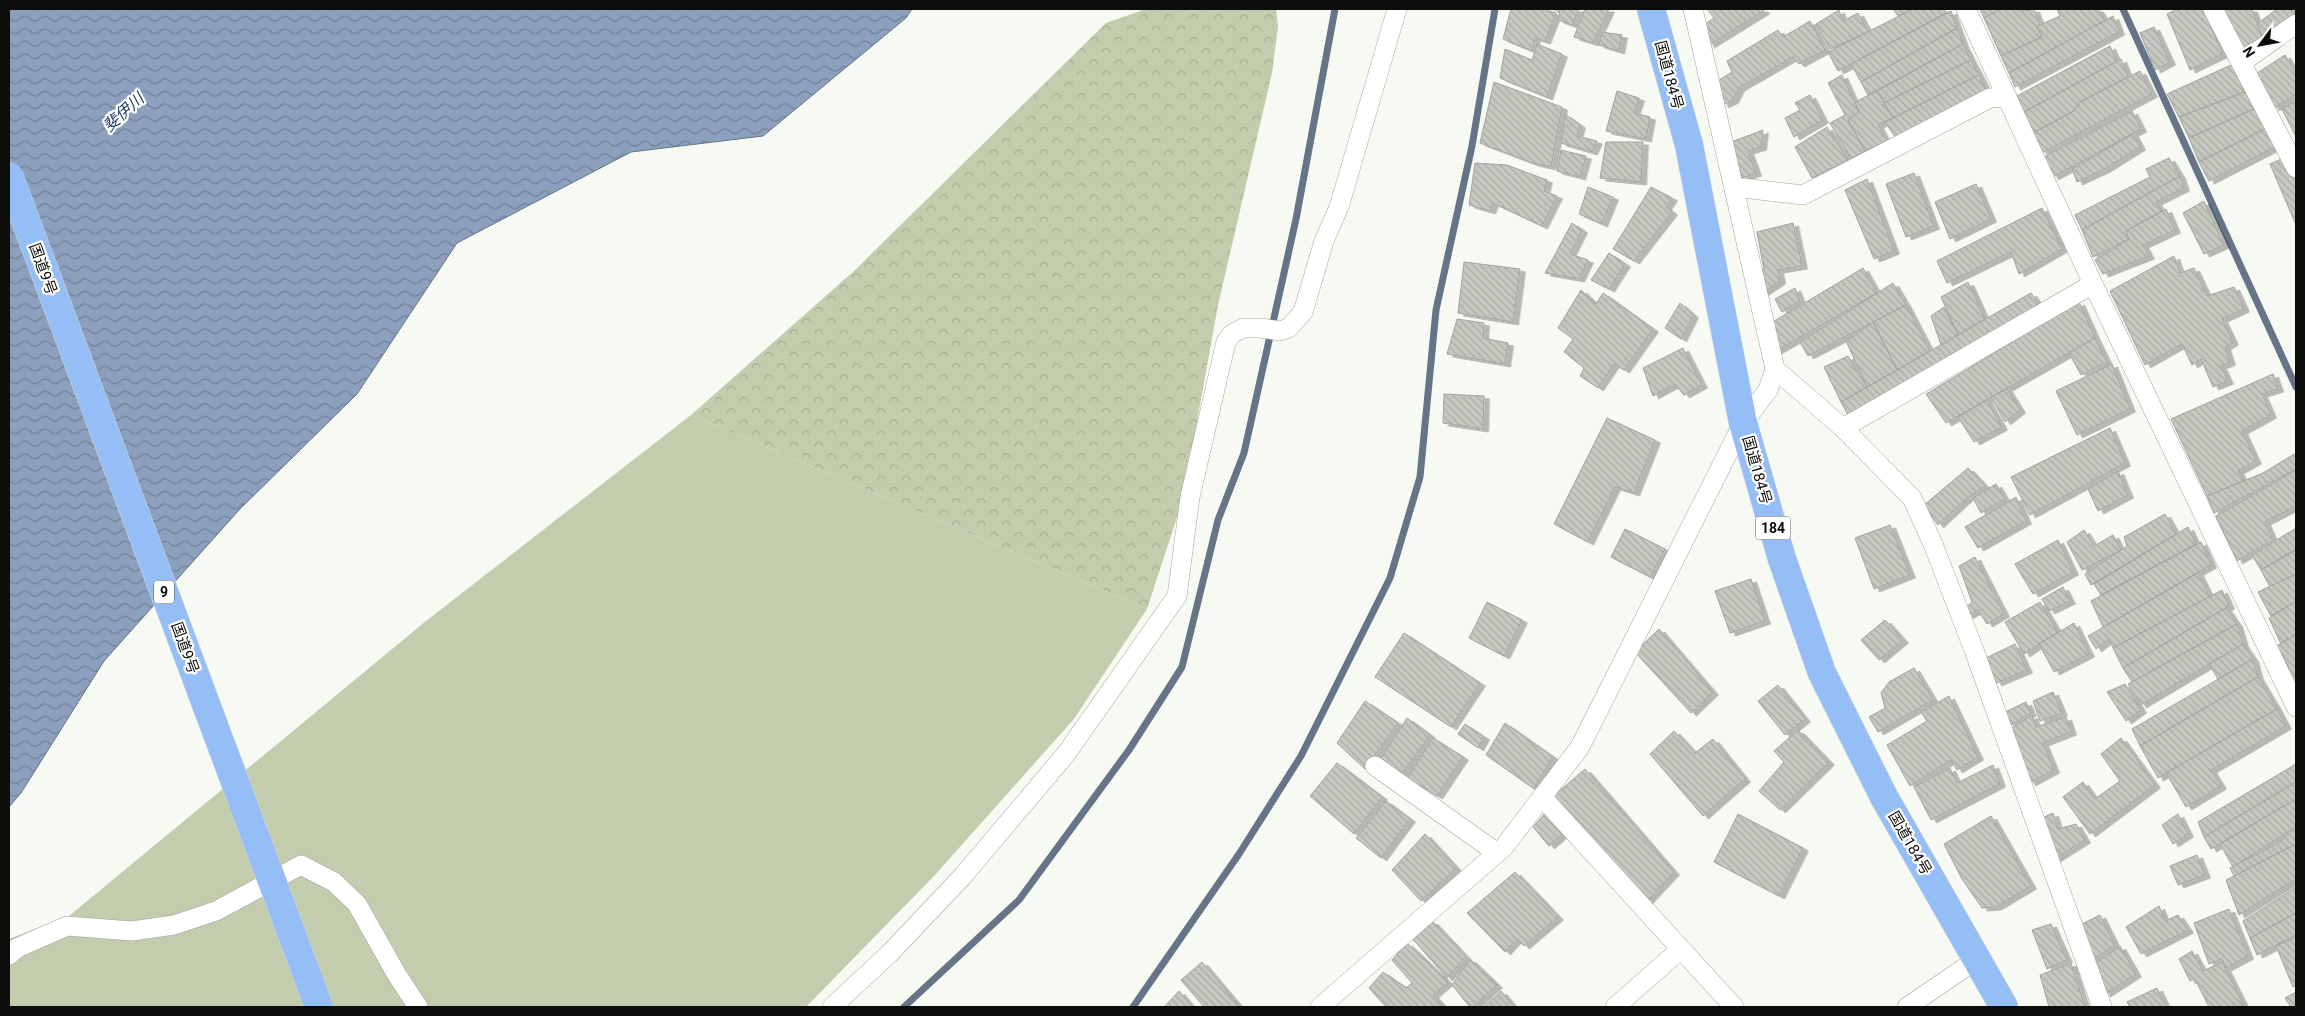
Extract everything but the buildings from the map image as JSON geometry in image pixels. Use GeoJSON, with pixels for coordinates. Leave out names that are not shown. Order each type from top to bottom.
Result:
{"type":"FeatureCollection","features":[{"type":"Feature","properties":{"kind":"highway","name":"国道184号"},"geometry":{"type":"LineString","coordinates":[[1651,9],[1689,145],[1744,423],[1782,559],[1822,673],[1884,797],[2004,1007]]}},
{"type":"Feature","properties":{"kind":"highway","name":"国道9号"},"geometry":{"type":"LineString","coordinates":[[9,176],[319,1007]]}},
{"type":"Feature","properties":{"kind":"street"},"geometry":{"type":"LineString","coordinates":[[832,1007],[889,954],[962,876],[1066,754],[1177,596],[1190,497],[1226,342],[1232,334],[1243,328],[1270,330],[1289,328],[1303,312],[1324,241],[1339,207],[1397,9]]}},
{"type":"Feature","properties":{"kind":"street"},"geometry":{"type":"LineString","coordinates":[[1320,1007],[1497,854],[1580,748],[1744,423],[1768,390],[1775,369],[1693,9]]}},
{"type":"Feature","properties":{"kind":"street"},"geometry":{"type":"LineString","coordinates":[[1966,9],[2093,284],[2296,707]]}},
{"type":"Feature","properties":{"kind":"street"},"geometry":{"type":"LineString","coordinates":[[2213,9],[2296,168]]}},
{"type":"Feature","properties":{"kind":"street"},"geometry":{"type":"LineString","coordinates":[[2241,63],[2296,24]]}},
{"type":"Feature","properties":{"kind":"street"},"geometry":{"type":"LineString","coordinates":[[1734,187],[1803,195],[1990,98],[2007,97]]}},
{"type":"Feature","properties":{"kind":"street"},"geometry":{"type":"LineString","coordinates":[[1843,428],[2093,284]]}},
{"type":"Feature","properties":{"kind":"street"},"geometry":{"type":"LineString","coordinates":[[1775,369],[1843,428],[1912,498],[1930,537],[1974,650],[2102,1007]]}},
{"type":"Feature","properties":{"kind":"street"},"geometry":{"type":"LineString","coordinates":[[1375,766],[1497,854]]}},
{"type":"Feature","properties":{"kind":"street"},"geometry":{"type":"LineString","coordinates":[[1542,797],[1734,1007]]}},
{"type":"Feature","properties":{"kind":"street"},"geometry":{"type":"LineString","coordinates":[[9,955],[17,948],[67,926],[132,931],[174,925],[216,911],[301,865],[334,882],[357,904],[396,975],[418,1007]]}},
{"type":"Feature","properties":{"kind":"street"},"geometry":{"type":"LineString","coordinates":[[1615,1007],[1681,949]]}},
{"type":"Feature","properties":{"kind":"street"},"geometry":{"type":"LineString","coordinates":[[1907,1007],[1976,960]]}},
{"type":"Feature","properties":{"kind":"green space"},"geometry":{"type":"Polygon","coordinates":[[[1146,9],[1276,9],[1278,26],[1272,73],[1218,305],[1183,499],[1147,609],[691,415],[854,271],[1106,23],[1146,9]]]}},
{"type":"Feature","properties":{"kind":"green space"},"geometry":{"type":"Polygon","coordinates":[[[691,415],[1147,609],[1074,719],[934,876],[806,1007],[9,1007],[9,939],[69,916],[426,621],[691,415]]]}},
{"type":"Feature","properties":{"kind":"water","name":"斐伊川"},"geometry":{"type":"Polygon","coordinates":[[[9,9],[912,9],[906,18],[763,136],[631,152],[457,243],[357,394],[239,510],[104,661],[21,793],[9,807],[9,9]]]}},
{"type":"Feature","properties":{"kind":"waterway"},"geometry":{"type":"LineString","coordinates":[[904,1007],[1019,900],[1129,750],[1182,667],[1218,520],[1244,453],[1296,219],[1335,9]]}},
{"type":"Feature","properties":{"kind":"waterway"},"geometry":{"type":"LineString","coordinates":[[1133,1007],[1239,854],[1301,756],[1390,578],[1420,477],[1436,310],[1472,146],[1495,9]]}},
{"type":"Feature","properties":{"kind":"waterway"},"geometry":{"type":"LineString","coordinates":[[2123,9],[2296,387]]}}]}
